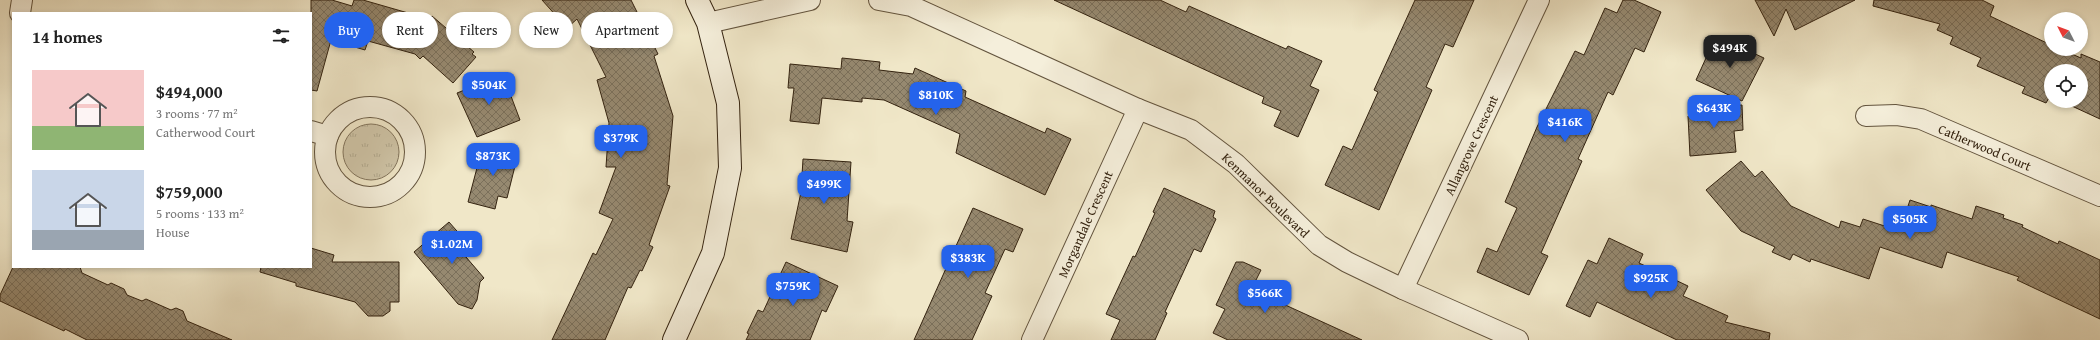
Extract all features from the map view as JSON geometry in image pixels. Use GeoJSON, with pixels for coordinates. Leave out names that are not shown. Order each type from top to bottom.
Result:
{"type":"FeatureCollection","features":[{"type":"Feature","properties":{"kind":"street"},"geometry":{"type":"LineString","coordinates":[[20,12],[22,0]]}},
{"type":"Feature","properties":{"kind":"street"},"geometry":{"type":"LineString","coordinates":[[674,340],[713,253],[730,168],[728,103],[708,23],[697,0]]}},
{"type":"Feature","properties":{"kind":"street"},"geometry":{"type":"LineString","coordinates":[[708,23],[810,0]]}},
{"type":"Feature","properties":{"kind":"street","name":"Kenmanor Boulevard"},"geometry":{"type":"LineString","coordinates":[[879,0],[911,6],[1196,134],[1242,168],[1319,245],[1347,262],[1403,289],[1518,340]]}},
{"type":"Feature","properties":{"kind":"street","name":"Allangrove Crescent"},"geometry":{"type":"LineString","coordinates":[[1403,289],[1540,0]]}},
{"type":"Feature","properties":{"kind":"street"},"geometry":{"type":"LineString","coordinates":[[374,107],[388,110],[401,118],[410,130],[415,144],[415,158],[410,172],[401,184],[388,193],[374,196],[359,195],[345,189],[334,179],[327,165],[325,150],[319,133],[353,110],[374,107]]}},
{"type":"Feature","properties":{"kind":"street","name":"Morgandale Crescent"},"geometry":{"type":"LineString","coordinates":[[1032,340],[1138,109]]}},
{"type":"Feature","properties":{"kind":"street","name":"Catherwood Court"},"geometry":{"type":"LineString","coordinates":[[1866,116],[1896,115],[1920,119],[2100,196]]}},
{"type":"Feature","properties":{"kind":"green space"},"geometry":{"type":"Polygon","coordinates":[[[365,124],[377,124],[387,128],[395,136],[399,146],[399,158],[395,168],[387,176],[377,180],[365,180],[355,176],[347,168],[343,158],[343,146],[347,136],[355,128],[365,124]]]}},
{"type":"Feature","properties":{"kind":"building"},"geometry":{"type":"Polygon","coordinates":[[[311,0],[332,0],[352,6],[354,0],[363,0],[405,12],[382,12],[382,45],[374,43],[374,12],[324,12],[324,48],[329,48],[317,91],[312,90],[311,0]]]}},
{"type":"Feature","properties":{"kind":"building"},"geometry":{"type":"Polygon","coordinates":[[[542,0],[631,0],[637,12],[581,12],[581,27],[577,19],[573,23],[573,12],[553,12],[542,0]]]}},
{"type":"Feature","properties":{"kind":"building"},"geometry":{"type":"Polygon","coordinates":[[[1054,0],[1160,0],[1186,12],[1189,6],[1286,49],[1288,46],[1322,61],[1310,86],[1319,90],[1298,137],[1274,126],[1281,111],[1262,103],[1264,97],[1054,0]]]}},
{"type":"Feature","properties":{"kind":"building"},"geometry":{"type":"Polygon","coordinates":[[[1415,0],[1474,0],[1453,47],[1445,44],[1426,87],[1432,90],[1379,210],[1325,185],[1343,146],[1352,150],[1378,92],[1374,90],[1415,0]]]}},
{"type":"Feature","properties":{"kind":"building"},"geometry":{"type":"Polygon","coordinates":[[[1623,0],[1634,0],[1661,12],[1644,52],[1635,48],[1613,95],[1608,92],[1578,159],[1582,161],[1541,253],[1548,256],[1529,295],[1477,272],[1487,248],[1497,252],[1517,208],[1505,202],[1537,127],[1575,51],[1584,55],[1605,8],[1617,13],[1623,0]]]}},
{"type":"Feature","properties":{"kind":"building"},"geometry":{"type":"Polygon","coordinates":[[[1755,0],[1855,0],[1795,30],[1786,9],[1774,36],[1755,0]]]}},
{"type":"Feature","properties":{"kind":"building"},"geometry":{"type":"Polygon","coordinates":[[[1874,0],[1982,0],[1994,6],[1990,16],[2044,42],[2044,56],[2076,56],[2081,58],[2081,56],[2086,56],[2100,62],[2100,119],[2076,108],[2088,108],[2088,64],[2044,64],[2044,102],[2022,93],[2025,87],[1977,66],[1981,58],[1950,44],[1953,37],[1937,30],[1940,24],[1873,6],[1874,0]]]}},
{"type":"Feature","properties":{"kind":"building"},"geometry":{"type":"Polygon","coordinates":[[[438,21],[446,28],[446,48],[469,48],[474,52],[472,54],[476,57],[453,83],[423,56],[420,59],[415,54],[393,48],[438,48],[438,21]]]}},
{"type":"Feature","properties":{"kind":"building"},"geometry":{"type":"Polygon","coordinates":[[[1716,36],[1764,58],[1742,101],[1696,80],[1716,36]]]}},
{"type":"Feature","properties":{"kind":"building"},"geometry":{"type":"Polygon","coordinates":[[[592,48],[655,48],[658,54],[654,56],[673,116],[667,185],[670,186],[649,245],[653,247],[642,271],[640,270],[631,288],[628,287],[605,340],[552,340],[593,253],[596,255],[613,219],[599,213],[616,167],[606,167],[609,123],[597,80],[606,77],[592,48]]]}},
{"type":"Feature","properties":{"kind":"building"},"geometry":{"type":"Polygon","coordinates":[[[842,58],[880,62],[879,70],[913,74],[915,68],[966,91],[965,97],[1045,133],[1047,128],[1071,139],[1045,195],[956,153],[960,134],[884,100],[862,98],[862,102],[822,98],[819,124],[790,121],[794,88],[788,88],[790,64],[841,69],[842,58]]]}},
{"type":"Feature","properties":{"kind":"building"},"geometry":{"type":"Polygon","coordinates":[[[503,75],[520,120],[477,137],[457,93],[503,75]]]}},
{"type":"Feature","properties":{"kind":"building"},"geometry":{"type":"Polygon","coordinates":[[[1742,105],[1743,130],[1734,131],[1736,152],[1690,156],[1689,108],[1742,105]]]}},
{"type":"Feature","properties":{"kind":"building"},"geometry":{"type":"Polygon","coordinates":[[[483,145],[518,154],[507,198],[498,196],[495,209],[468,202],[483,145]]]}},
{"type":"Feature","properties":{"kind":"building"},"geometry":{"type":"Polygon","coordinates":[[[803,159],[851,162],[847,221],[853,222],[847,252],[791,239],[801,192],[803,159]]]}},
{"type":"Feature","properties":{"kind":"building"},"geometry":{"type":"Polygon","coordinates":[[[1741,161],[1755,177],[1762,171],[1791,206],[1839,228],[1841,221],[1860,227],[1863,219],[1900,231],[1910,200],[1931,207],[1931,205],[1972,219],[1976,206],[2004,215],[2003,218],[2023,225],[2022,227],[2058,244],[2059,241],[2100,260],[2100,319],[2017,280],[2019,277],[1947,252],[1942,268],[1880,247],[1869,279],[1811,259],[1810,262],[1793,254],[1790,260],[1772,252],[1775,247],[1741,231],[1706,190],[1741,161]]]}},
{"type":"Feature","properties":{"kind":"building"},"geometry":{"type":"Polygon","coordinates":[[[1164,188],[1215,211],[1213,217],[1216,219],[1201,252],[1194,249],[1165,312],[1167,313],[1155,340],[1111,340],[1120,320],[1106,314],[1133,256],[1135,257],[1155,213],[1153,212],[1164,188]]]}},
{"type":"Feature","properties":{"kind":"building"},"geometry":{"type":"Polygon","coordinates":[[[973,208],[1023,229],[1013,252],[1005,249],[985,293],[992,296],[972,340],[914,340],[973,208]]]}},
{"type":"Feature","properties":{"kind":"building"},"geometry":{"type":"Polygon","coordinates":[[[449,222],[470,246],[470,253],[466,257],[484,278],[480,282],[477,300],[472,309],[458,304],[414,252],[449,222]]]}},
{"type":"Feature","properties":{"kind":"building"},"geometry":{"type":"Polygon","coordinates":[[[1609,238],[1643,254],[1639,263],[1688,286],[1683,296],[1728,316],[1725,322],[1770,333],[1769,340],[1677,340],[1597,302],[1590,317],[1566,306],[1588,260],[1597,264],[1609,238]]]}},
{"type":"Feature","properties":{"kind":"building"},"geometry":{"type":"Polygon","coordinates":[[[312,248],[334,255],[332,262],[399,262],[399,302],[390,302],[390,311],[383,316],[368,316],[355,302],[296,286],[296,283],[260,272],[261,268],[312,268],[312,248]]]}},
{"type":"Feature","properties":{"kind":"building"},"geometry":{"type":"Polygon","coordinates":[[[786,262],[838,286],[826,312],[822,310],[810,340],[746,340],[749,334],[747,333],[758,310],[763,312],[786,262]]]}},
{"type":"Feature","properties":{"kind":"building"},"geometry":{"type":"Polygon","coordinates":[[[1236,262],[1243,262],[1261,270],[1254,284],[1273,293],[1270,298],[1362,340],[1228,340],[1213,333],[1225,309],[1216,305],[1236,262]]]}},
{"type":"Feature","properties":{"kind":"building"},"geometry":{"type":"Polygon","coordinates":[[[13,268],[80,268],[82,273],[108,285],[111,283],[124,289],[127,295],[142,301],[146,299],[171,310],[176,308],[183,311],[187,321],[232,340],[87,340],[0,301],[0,295],[13,268]]]}}]}
